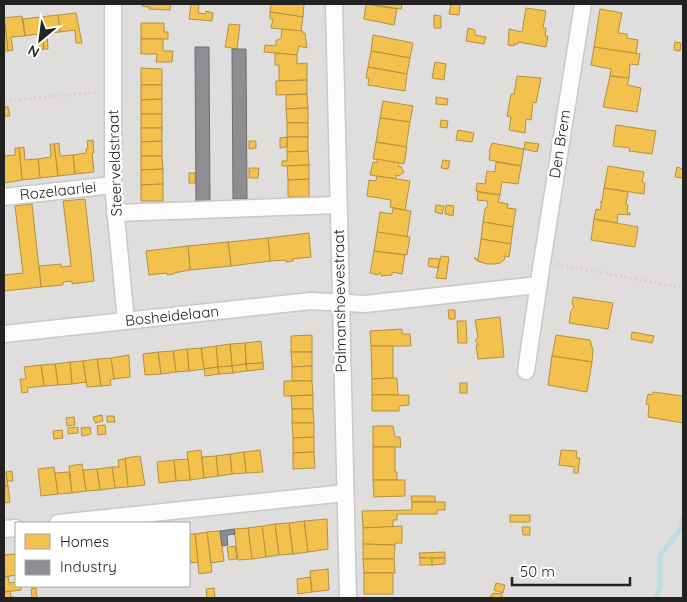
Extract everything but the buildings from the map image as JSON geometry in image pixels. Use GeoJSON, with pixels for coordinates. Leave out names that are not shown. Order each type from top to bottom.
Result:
{"type":"FeatureCollection","features":[{"type":"Feature","properties":{"kind":"street","name":"Steerveldstraat"},"geometry":{"type":"LineString","coordinates":[[112,4],[113,185],[126,321]]}},
{"type":"Feature","properties":{"kind":"street","name":"Palmanshoevestraat"},"geometry":{"type":"LineString","coordinates":[[334,4],[348,598]]}},
{"type":"Feature","properties":{"kind":"street","name":"Den Brem"},"geometry":{"type":"LineString","coordinates":[[526,371],[583,4]]}},
{"type":"Feature","properties":{"kind":"street","name":"Rozelaarlei"},"geometry":{"type":"LineString","coordinates":[[4,198],[113,185]]}},
{"type":"Feature","properties":{"kind":"street"},"geometry":{"type":"LineString","coordinates":[[115,213],[338,205]]}},
{"type":"Feature","properties":{"kind":"street"},"geometry":{"type":"LineString","coordinates":[[340,304],[365,304],[538,285]]}},
{"type":"Feature","properties":{"kind":"street","name":"Bosheidelaan"},"geometry":{"type":"LineString","coordinates":[[4,334],[311,301],[340,304]]}},
{"type":"Feature","properties":{"kind":"street"},"geometry":{"type":"LineString","coordinates":[[67,522],[345,492]]}},
{"type":"Feature","properties":{"kind":"path"},"geometry":{"type":"LineString","coordinates":[[4,101],[113,91]]}},
{"type":"Feature","properties":{"kind":"path"},"geometry":{"type":"LineString","coordinates":[[542,262],[683,288]]}},
{"type":"Feature","properties":{"kind":"shaded area"},"geometry":{"type":"Polygon","coordinates":[[[4,4],[683,4],[683,598],[4,598],[4,4]]]}},
{"type":"Feature","properties":{"kind":"waterway"},"geometry":{"type":"LineString","coordinates":[[655,598],[660,587],[660,555],[680,530],[683,518]]}}]}
